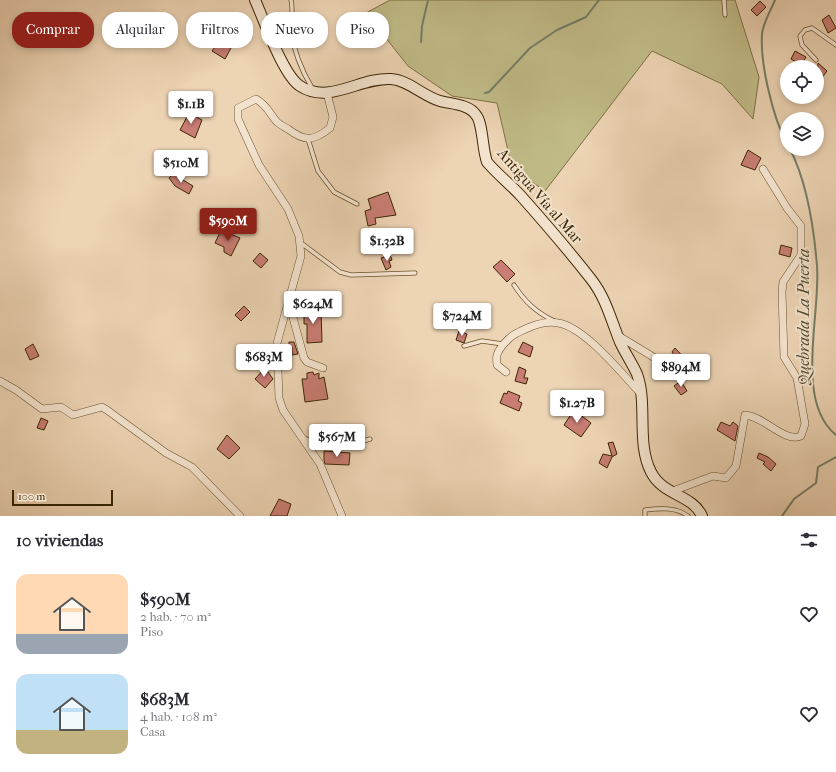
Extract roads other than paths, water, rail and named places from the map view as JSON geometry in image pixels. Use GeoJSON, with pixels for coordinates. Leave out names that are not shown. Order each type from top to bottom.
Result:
{"type":"FeatureCollection","features":[{"type":"Feature","properties":{"kind":"main road","name":"Antigua Vía al Mar"},"geometry":{"type":"LineString","coordinates":[[255,0],[289,73],[299,85],[315,93],[327,93],[378,79],[392,79],[402,82],[429,97],[470,109],[476,114],[480,122],[482,145],[487,162],[520,195],[592,280],[608,308],[617,335],[636,374],[641,394],[646,461],[657,481],[663,488],[693,504],[702,516]]}},
{"type":"Feature","properties":{"kind":"street"},"geometry":{"type":"LineString","coordinates":[[327,93],[332,117],[330,128],[320,136],[308,139],[295,134],[278,122],[266,105],[256,99],[238,108],[238,119],[259,165],[288,209],[301,243],[302,256],[278,343],[279,398],[283,410],[320,464],[342,516]]}},
{"type":"Feature","properties":{"kind":"street"},"geometry":{"type":"LineString","coordinates":[[670,492],[713,476],[726,478],[731,473],[736,466],[745,415],[768,424],[790,437],[801,436],[804,430],[804,415],[797,378],[784,357],[782,292],[783,282],[801,255],[801,226],[786,208],[763,169]]}},
{"type":"Feature","properties":{"kind":"street"},"geometry":{"type":"LineString","coordinates":[[289,302],[304,358],[307,362],[323,368]]}},
{"type":"Feature","properties":{"kind":"street"},"geometry":{"type":"LineString","coordinates":[[506,372],[497,365],[496,356],[504,344],[515,333],[544,322],[559,323],[573,328],[585,336],[641,394]]}},
{"type":"Feature","properties":{"kind":"street"},"geometry":{"type":"LineString","coordinates":[[617,335],[683,375]]}},
{"type":"Feature","properties":{"kind":"street"},"geometry":{"type":"LineString","coordinates":[[0,381],[16,390],[42,410],[61,407],[73,415],[102,407],[166,454],[192,468],[240,516]]}},
{"type":"Feature","properties":{"kind":"lane"},"geometry":{"type":"LineString","coordinates":[[291,0],[293,13],[291,30],[294,46],[306,77],[315,93]]}},
{"type":"Feature","properties":{"kind":"lane"},"geometry":{"type":"LineString","coordinates":[[724,0],[725,15]]}},
{"type":"Feature","properties":{"kind":"lane"},"geometry":{"type":"LineString","coordinates":[[816,60],[802,44],[800,36],[805,30],[812,28],[836,45]]}},
{"type":"Feature","properties":{"kind":"lane"},"geometry":{"type":"LineString","coordinates":[[308,139],[318,171],[334,192],[357,204]]}},
{"type":"Feature","properties":{"kind":"lane"},"geometry":{"type":"LineString","coordinates":[[301,243],[340,272],[351,276],[415,273]]}},
{"type":"Feature","properties":{"kind":"lane"},"geometry":{"type":"LineString","coordinates":[[514,285],[525,301],[540,314],[559,323]]}},
{"type":"Feature","properties":{"kind":"lane"},"geometry":{"type":"LineString","coordinates":[[464,346],[482,341],[504,344]]}},
{"type":"Feature","properties":{"kind":"lane"},"geometry":{"type":"LineString","coordinates":[[303,438],[324,446],[354,444],[370,439]]}},
{"type":"Feature","properties":{"kind":"lane"},"geometry":{"type":"LineString","coordinates":[[645,516],[645,510],[674,509],[688,516]]}},
{"type":"Feature","properties":{"kind":"waterway"},"geometry":{"type":"LineString","coordinates":[[421,42],[422,26],[428,0]]}},
{"type":"Feature","properties":{"kind":"waterway"},"geometry":{"type":"LineString","coordinates":[[485,93],[489,92],[530,48],[557,30],[586,17],[599,0]]}},
{"type":"Feature","properties":{"kind":"waterway","name":"Quebrada La Puerta"},"geometry":{"type":"LineString","coordinates":[[775,0],[764,25],[762,46],[768,90],[780,128]]}},
{"type":"Feature","properties":{"kind":"waterway","name":"Quebrada La Puerta"},"geometry":{"type":"LineString","coordinates":[[793,156],[801,176],[809,206],[816,252],[817,286],[812,356],[816,401],[823,420],[836,435]]}},
{"type":"Feature","properties":{"kind":"waterway","name":"Quebrada La Puerta"},"geometry":{"type":"LineString","coordinates":[[782,516],[794,499],[816,483],[818,467],[836,457]]}}]}
